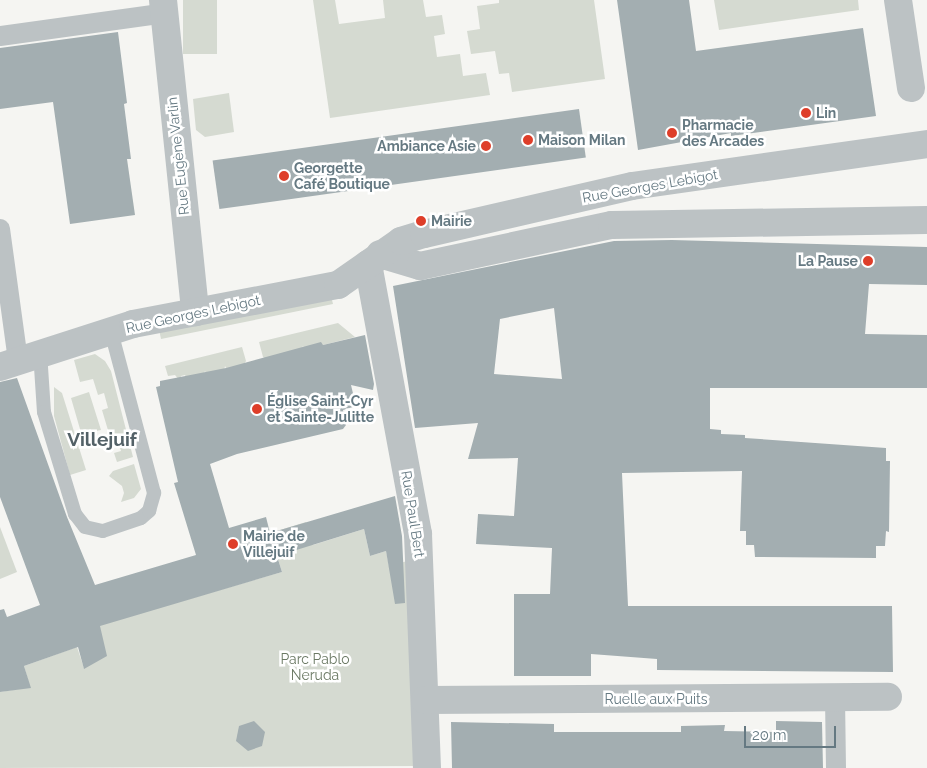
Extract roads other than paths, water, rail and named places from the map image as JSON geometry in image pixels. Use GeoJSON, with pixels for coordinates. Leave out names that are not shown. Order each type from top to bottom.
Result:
{"type":"FeatureCollection","features":[{"type":"Feature","properties":{"kind":"street"},"geometry":{"type":"LineString","coordinates":[[898,0],[910,88]]}},
{"type":"Feature","properties":{"kind":"street"},"geometry":{"type":"LineString","coordinates":[[0,36],[157,4]]}},
{"type":"Feature","properties":{"kind":"street","name":"Rue Eugène Varlin"},"geometry":{"type":"LineString","coordinates":[[157,4],[195,312]]}},
{"type":"Feature","properties":{"kind":"street","name":"Rue Georges Lebigot"},"geometry":{"type":"LineString","coordinates":[[19,357],[112,331],[195,312],[338,285],[401,241],[424,234],[632,186],[927,144]]}},
{"type":"Feature","properties":{"kind":"street"},"geometry":{"type":"LineString","coordinates":[[374,259],[420,266],[612,225],[927,220]]}},
{"type":"Feature","properties":{"kind":"street"},"geometry":{"type":"LineString","coordinates":[[0,229],[19,357]]}},
{"type":"Feature","properties":{"kind":"street","name":"Rue Paul Bert"},"geometry":{"type":"LineString","coordinates":[[374,259],[418,534],[427,768]]}},
{"type":"Feature","properties":{"kind":"street"},"geometry":{"type":"LineString","coordinates":[[835,697],[836,768]]}},
{"type":"Feature","properties":{"kind":"street","name":"Ruelle aux Puits"},"geometry":{"type":"LineString","coordinates":[[425,700],[888,697]]}},
{"type":"Feature","properties":{"kind":"lane"},"geometry":{"type":"LineString","coordinates":[[19,357],[44,412],[75,514],[85,527],[103,531],[141,518],[149,511],[154,492],[112,331]]}},
{"type":"Feature","properties":{"kind":"place","name":"Lin"},"geometry":{"type":"Point","coordinates":[806,113]}},
{"type":"Feature","properties":{"kind":"place","name":"Pharmacie des Arcades"},"geometry":{"type":"Point","coordinates":[672,133]}},
{"type":"Feature","properties":{"kind":"place","name":"Maison Milan"},"geometry":{"type":"Point","coordinates":[528,140]}},
{"type":"Feature","properties":{"kind":"place","name":"Ambiance Asie"},"geometry":{"type":"Point","coordinates":[486,146]}},
{"type":"Feature","properties":{"kind":"place","name":"Georgette Café Boutique"},"geometry":{"type":"Point","coordinates":[284,176]}},
{"type":"Feature","properties":{"kind":"place","name":"Mairie"},"geometry":{"type":"Point","coordinates":[421,221]}},
{"type":"Feature","properties":{"kind":"place","name":"La Pause"},"geometry":{"type":"Point","coordinates":[868,261]}},
{"type":"Feature","properties":{"kind":"place","name":"Église Saint-Cyr et Sainte-Julitte"},"geometry":{"type":"Point","coordinates":[257,409]}},
{"type":"Feature","properties":{"kind":"place","name":"Mairie de Villejuif"},"geometry":{"type":"Point","coordinates":[233,544]}},
{"type":"Feature","properties":{"kind":"district","name":"Villejuif"},"geometry":{"type":"Point","coordinates":[102,440]}},
{"type":"Feature","properties":{"kind":"park label","name":"Parc Pablo Neruda"},"geometry":{"type":"Point","coordinates":[315,668]}}]}
